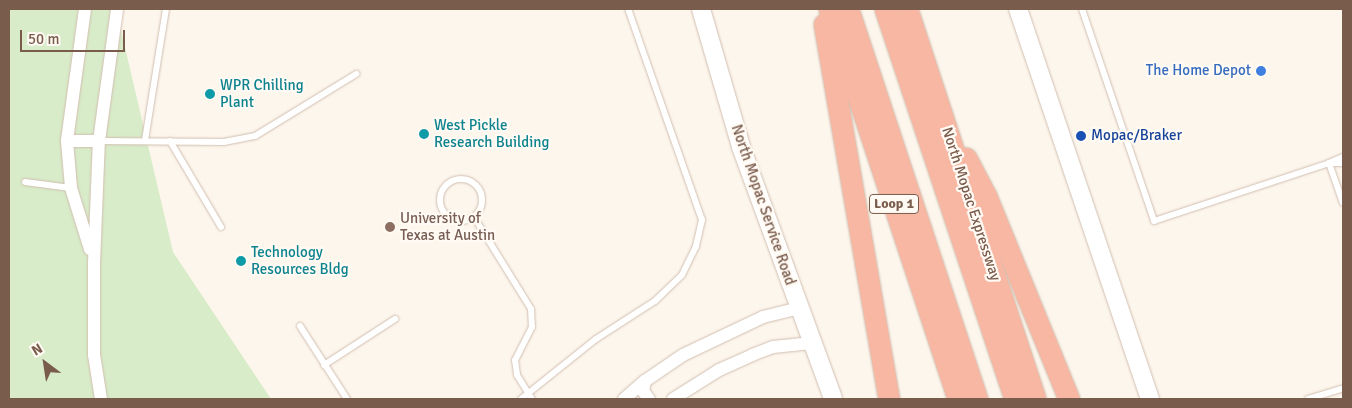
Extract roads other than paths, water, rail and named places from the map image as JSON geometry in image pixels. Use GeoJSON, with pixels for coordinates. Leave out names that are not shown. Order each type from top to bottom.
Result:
{"type":"FeatureCollection","features":[{"type":"Feature","properties":{"kind":"highway"},"geometry":{"type":"LineString","coordinates":[[822,9],[889,399]]}},
{"type":"Feature","properties":{"kind":"highway","name":"Loop 1"},"geometry":{"type":"LineString","coordinates":[[829,9],[958,399]]}},
{"type":"Feature","properties":{"kind":"highway"},"geometry":{"type":"LineString","coordinates":[[848,9],[977,399]]}},
{"type":"Feature","properties":{"kind":"highway"},"geometry":{"type":"LineString","coordinates":[[885,9],[1014,399]]}},
{"type":"Feature","properties":{"kind":"highway","name":"North Mopac Expressway"},"geometry":{"type":"LineString","coordinates":[[907,9],[1035,399]]}},
{"type":"Feature","properties":{"kind":"highway"},"geometry":{"type":"LineString","coordinates":[[939,106],[986,196],[1069,399]]}},
{"type":"Feature","properties":{"kind":"main road","name":"North Mopac Service Road"},"geometry":{"type":"LineString","coordinates":[[702,9],[741,147],[833,399]]}},
{"type":"Feature","properties":{"kind":"main road"},"geometry":{"type":"LineString","coordinates":[[1018,9],[1150,399]]}},
{"type":"Feature","properties":{"kind":"street"},"geometry":{"type":"LineString","coordinates":[[86,9],[67,141],[71,188],[94,263]]}},
{"type":"Feature","properties":{"kind":"street"},"geometry":{"type":"LineString","coordinates":[[101,399],[94,355],[94,263],[99,141],[116,9]]}},
{"type":"Feature","properties":{"kind":"street"},"geometry":{"type":"LineString","coordinates":[[67,141],[99,141]]}},
{"type":"Feature","properties":{"kind":"street"},"geometry":{"type":"LineString","coordinates":[[624,399],[644,381],[683,355],[763,318],[800,308]]}},
{"type":"Feature","properties":{"kind":"street"},"geometry":{"type":"LineString","coordinates":[[673,399],[720,370],[752,355],[773,347],[812,343]]}},
{"type":"Feature","properties":{"kind":"street"},"geometry":{"type":"LineString","coordinates":[[644,381],[643,391],[649,399]]}},
{"type":"Feature","properties":{"kind":"lane"},"geometry":{"type":"LineString","coordinates":[[145,140],[166,9]]}},
{"type":"Feature","properties":{"kind":"lane"},"geometry":{"type":"LineString","coordinates":[[521,399],[530,397],[596,339],[655,301],[682,275],[696,246],[702,220],[628,9]]}},
{"type":"Feature","properties":{"kind":"lane"},"geometry":{"type":"LineString","coordinates":[[1082,9],[1154,221],[1343,157]]}},
{"type":"Feature","properties":{"kind":"lane"},"geometry":{"type":"LineString","coordinates":[[99,141],[224,142],[255,136],[356,74]]}},
{"type":"Feature","properties":{"kind":"lane"},"geometry":{"type":"LineString","coordinates":[[170,141],[220,227]]}},
{"type":"Feature","properties":{"kind":"lane"},"geometry":{"type":"LineString","coordinates":[[1329,163],[1343,163]]}},
{"type":"Feature","properties":{"kind":"lane"},"geometry":{"type":"LineString","coordinates":[[1329,163],[1343,203]]}},
{"type":"Feature","properties":{"kind":"lane"},"geometry":{"type":"LineString","coordinates":[[457,178],[468,179],[478,185],[483,202],[474,217],[466,221],[454,220],[445,214],[440,196],[444,186],[457,178]]}},
{"type":"Feature","properties":{"kind":"lane"},"geometry":{"type":"LineString","coordinates":[[24,182],[71,188]]}},
{"type":"Feature","properties":{"kind":"lane"},"geometry":{"type":"LineString","coordinates":[[474,217],[531,310],[532,327],[515,360],[517,375],[530,397]]}},
{"type":"Feature","properties":{"kind":"lane"},"geometry":{"type":"LineString","coordinates":[[324,365],[396,319]]}},
{"type":"Feature","properties":{"kind":"lane"},"geometry":{"type":"LineString","coordinates":[[300,326],[346,399]]}},
{"type":"Feature","properties":{"kind":"lane"},"geometry":{"type":"LineString","coordinates":[[1308,399],[1343,388]]}},
{"type":"Feature","properties":{"kind":"place","name":"The Home Depot"},"geometry":{"type":"Point","coordinates":[1261,71]}},
{"type":"Feature","properties":{"kind":"place","name":"WPR Chilling Plant"},"geometry":{"type":"Point","coordinates":[210,94]}},
{"type":"Feature","properties":{"kind":"place","name":"West Pickle Research Building"},"geometry":{"type":"Point","coordinates":[424,134]}},
{"type":"Feature","properties":{"kind":"place","name":"Mopac/Braker"},"geometry":{"type":"Point","coordinates":[1081,136]}},
{"type":"Feature","properties":{"kind":"place","name":"University of Texas at Austin"},"geometry":{"type":"Point","coordinates":[390,227]}},
{"type":"Feature","properties":{"kind":"place","name":"Technology Resources Bldg"},"geometry":{"type":"Point","coordinates":[241,261]}}]}
